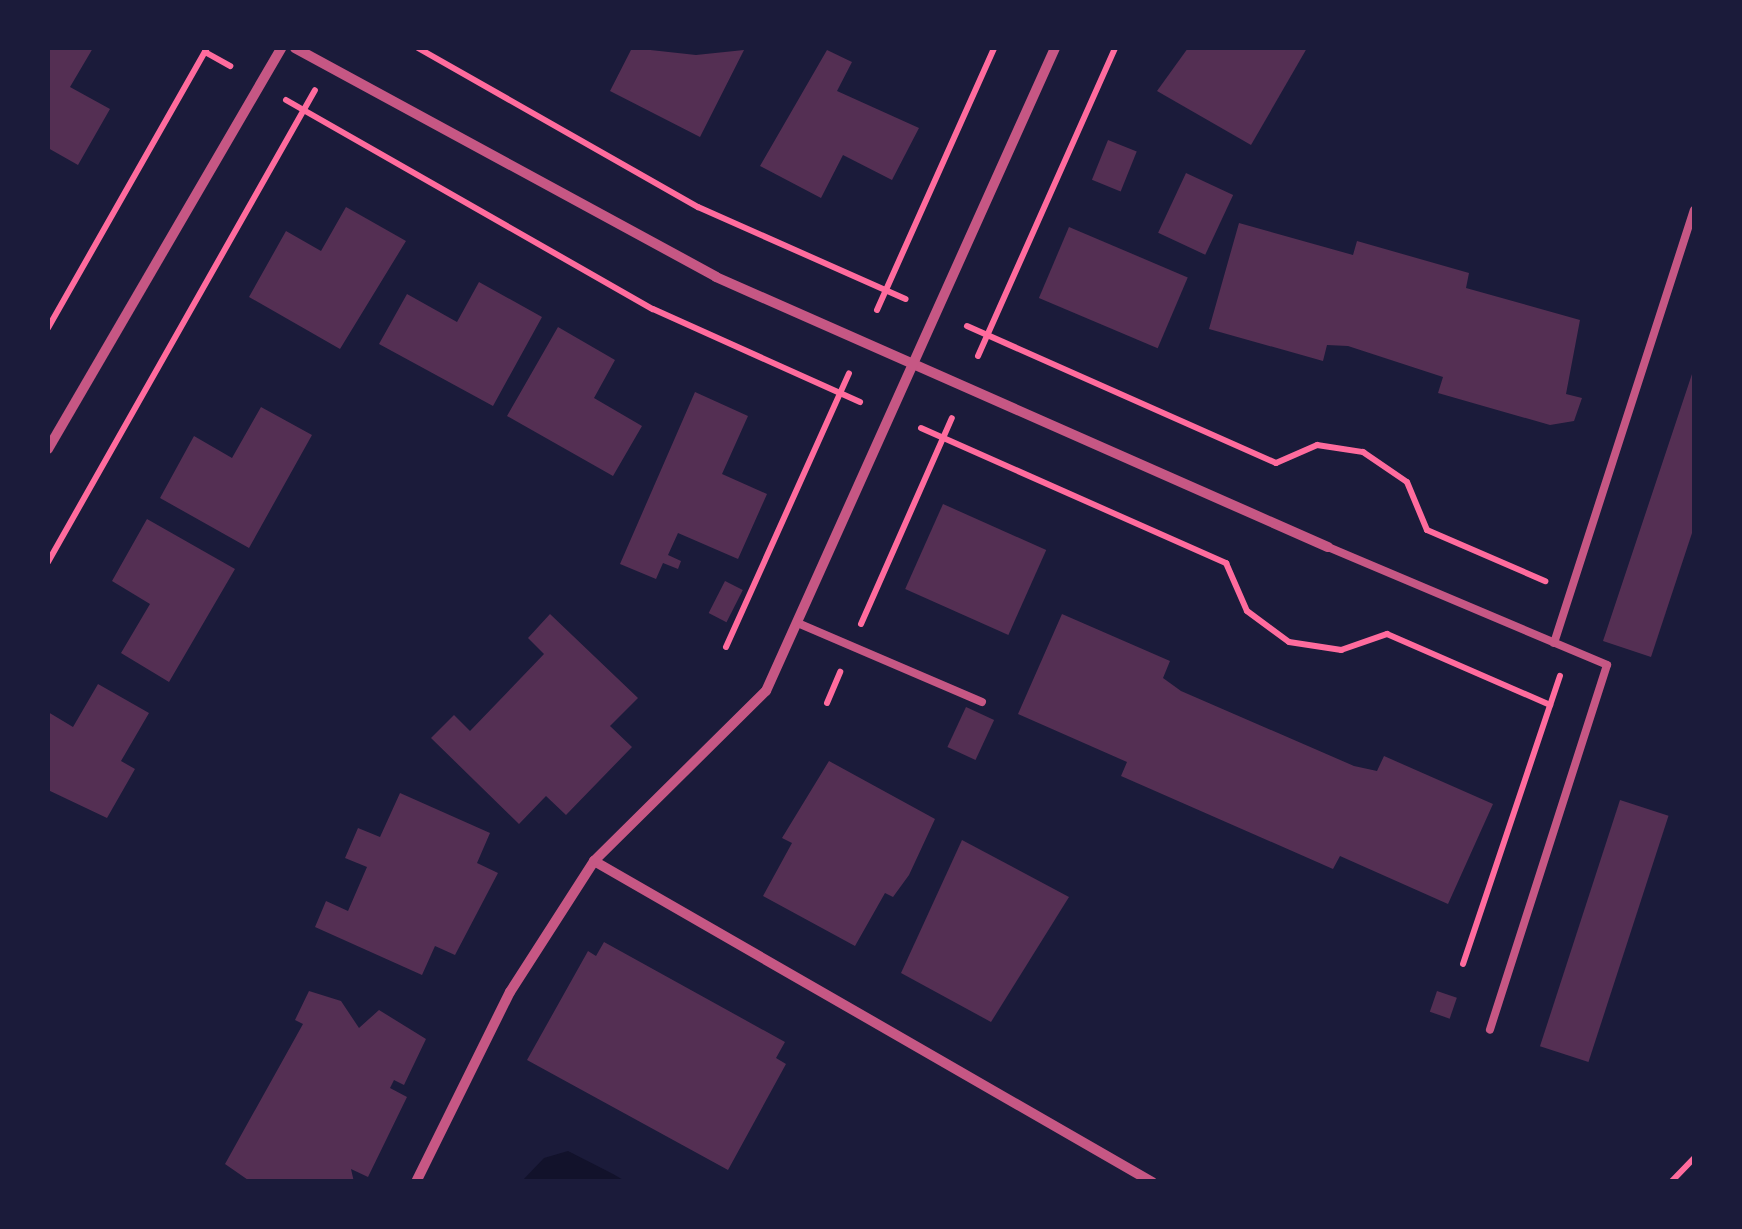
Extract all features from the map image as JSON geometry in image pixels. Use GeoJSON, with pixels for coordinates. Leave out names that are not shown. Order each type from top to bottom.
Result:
{"type":"FeatureCollection","features":[{"type":"Feature","properties":{"kind":"street"},"geometry":{"type":"LineString","coordinates":[[48,450],[281,48]]}},
{"type":"Feature","properties":{"kind":"street"},"geometry":{"type":"LineString","coordinates":[[295,48],[716,277],[1328,547]]}},
{"type":"Feature","properties":{"kind":"street"},"geometry":{"type":"LineString","coordinates":[[416,1182],[510,992],[594,861],[766,690],[800,624],[912,363],[1055,48]]}},
{"type":"Feature","properties":{"kind":"street"},"geometry":{"type":"LineString","coordinates":[[594,861],[1152,1182]]}},
{"type":"Feature","properties":{"kind":"lane"},"geometry":{"type":"LineString","coordinates":[[1554,643],[1694,210]]}},
{"type":"Feature","properties":{"kind":"lane"},"geometry":{"type":"LineString","coordinates":[[1328,547],[1606,664],[1490,1030]]}},
{"type":"Feature","properties":{"kind":"lane"},"geometry":{"type":"LineString","coordinates":[[800,624],[982,702]]}},
{"type":"Feature","properties":{"kind":"path"},"geometry":{"type":"LineString","coordinates":[[418,48],[698,207],[906,299]]}},
{"type":"Feature","properties":{"kind":"path"},"geometry":{"type":"LineString","coordinates":[[877,310],[994,48]]}},
{"type":"Feature","properties":{"kind":"path"},"geometry":{"type":"LineString","coordinates":[[978,356],[1116,48]]}},
{"type":"Feature","properties":{"kind":"path"},"geometry":{"type":"LineString","coordinates":[[48,328],[206,50],[230,66]]}},
{"type":"Feature","properties":{"kind":"path"},"geometry":{"type":"LineString","coordinates":[[48,562],[315,90]]}},
{"type":"Feature","properties":{"kind":"path"},"geometry":{"type":"LineString","coordinates":[[286,100],[653,310],[860,402]]}},
{"type":"Feature","properties":{"kind":"path"},"geometry":{"type":"LineString","coordinates":[[967,326],[1276,463],[1316,445],[1363,452],[1407,482],[1427,530],[1527,574]]}},
{"type":"Feature","properties":{"kind":"path"},"geometry":{"type":"LineString","coordinates":[[726,647],[850,373]]}},
{"type":"Feature","properties":{"kind":"path"},"geometry":{"type":"LineString","coordinates":[[827,703],[952,418]]}},
{"type":"Feature","properties":{"kind":"path"},"geometry":{"type":"LineString","coordinates":[[921,428],[1226,563],[1247,611],[1289,642],[1341,650],[1387,634],[1550,706]]}},
{"type":"Feature","properties":{"kind":"path"},"geometry":{"type":"LineString","coordinates":[[1463,964],[1557,686]]}},
{"type":"Feature","properties":{"kind":"path"},"geometry":{"type":"LineString","coordinates":[[1671,1182],[1694,1158]]}},
{"type":"Feature","properties":{"kind":"shaded area"},"geometry":{"type":"Polygon","coordinates":[[[568,1151],[625,1181],[522,1181],[544,1158],[568,1151]]]}},
{"type":"Feature","properties":{"kind":"building"},"geometry":{"type":"Polygon","coordinates":[[[48,48],[93,48],[70,87],[110,109],[78,165],[48,148],[48,48]]]}},
{"type":"Feature","properties":{"kind":"building"},"geometry":{"type":"Polygon","coordinates":[[[632,48],[696,55],[744,50],[700,137],[610,91],[632,48]]]}},
{"type":"Feature","properties":{"kind":"building"},"geometry":{"type":"Polygon","coordinates":[[[1188,48],[1307,48],[1251,145],[1157,91],[1188,48]]]}},
{"type":"Feature","properties":{"kind":"building"},"geometry":{"type":"Polygon","coordinates":[[[827,50],[852,62],[837,91],[919,128],[892,180],[843,155],[821,198],[760,166],[827,50]]]}},
{"type":"Feature","properties":{"kind":"building"},"geometry":{"type":"Polygon","coordinates":[[[1108,140],[1137,152],[1121,191],[1092,180],[1108,140]]]}},
{"type":"Feature","properties":{"kind":"building"},"geometry":{"type":"Polygon","coordinates":[[[1186,173],[1233,195],[1205,255],[1158,233],[1186,173]]]}},
{"type":"Feature","properties":{"kind":"building"},"geometry":{"type":"Polygon","coordinates":[[[346,207],[406,241],[340,349],[249,297],[286,231],[321,251],[346,207]]]}},
{"type":"Feature","properties":{"kind":"building"},"geometry":{"type":"Polygon","coordinates":[[[1239,223],[1353,255],[1357,241],[1469,273],[1466,288],[1580,320],[1566,394],[1582,398],[1574,421],[1550,425],[1438,393],[1443,377],[1348,346],[1327,345],[1323,361],[1209,329],[1239,223]]]}},
{"type":"Feature","properties":{"kind":"building"},"geometry":{"type":"Polygon","coordinates":[[[1069,227],[1188,277],[1158,348],[1039,298],[1069,227]]]}},
{"type":"Feature","properties":{"kind":"building"},"geometry":{"type":"Polygon","coordinates":[[[479,282],[542,317],[493,406],[379,344],[407,294],[457,322],[479,282]]]}},
{"type":"Feature","properties":{"kind":"building"},"geometry":{"type":"Polygon","coordinates":[[[558,327],[615,360],[594,398],[642,426],[613,476],[507,416],[558,327]]]}},
{"type":"Feature","properties":{"kind":"building"},"geometry":{"type":"Polygon","coordinates":[[[1694,368],[1694,527],[1651,657],[1603,641],[1694,368]]]}},
{"type":"Feature","properties":{"kind":"building"},"geometry":{"type":"Polygon","coordinates":[[[695,392],[748,416],[722,474],[767,494],[738,559],[678,533],[668,555],[681,561],[678,569],[663,563],[656,579],[620,564],[695,392]]]}},
{"type":"Feature","properties":{"kind":"building"},"geometry":{"type":"Polygon","coordinates":[[[261,407],[312,435],[249,548],[160,498],[194,436],[232,458],[261,407]]]}},
{"type":"Feature","properties":{"kind":"building"},"geometry":{"type":"Polygon","coordinates":[[[943,504],[1046,550],[1008,635],[905,589],[943,504]]]}},
{"type":"Feature","properties":{"kind":"building"},"geometry":{"type":"Polygon","coordinates":[[[147,519],[235,569],[169,682],[121,653],[150,604],[112,581],[147,519]]]}},
{"type":"Feature","properties":{"kind":"building"},"geometry":{"type":"Polygon","coordinates":[[[725,581],[743,590],[726,622],[709,613],[725,581]]]}},
{"type":"Feature","properties":{"kind":"building"},"geometry":{"type":"Polygon","coordinates":[[[550,614],[638,698],[610,726],[632,747],[566,815],[546,796],[519,824],[431,738],[454,715],[470,731],[544,654],[528,638],[550,614]]]}},
{"type":"Feature","properties":{"kind":"building"},"geometry":{"type":"Polygon","coordinates":[[[1062,614],[1170,661],[1163,678],[1181,691],[1354,766],[1377,771],[1384,756],[1493,804],[1448,904],[1340,856],[1333,869],[1121,776],[1127,762],[1018,714],[1062,614]]]}},
{"type":"Feature","properties":{"kind":"building"},"geometry":{"type":"Polygon","coordinates":[[[98,684],[149,713],[121,761],[135,769],[107,818],[48,790],[48,712],[73,727],[98,684]]]}},
{"type":"Feature","properties":{"kind":"building"},"geometry":{"type":"Polygon","coordinates":[[[966,707],[994,720],[976,760],[947,747],[966,707]]]}},
{"type":"Feature","properties":{"kind":"building"},"geometry":{"type":"Polygon","coordinates":[[[829,761],[935,819],[909,875],[893,897],[885,893],[855,946],[763,896],[792,843],[782,838],[829,761]]]}},
{"type":"Feature","properties":{"kind":"building"},"geometry":{"type":"Polygon","coordinates":[[[400,793],[490,833],[477,863],[498,873],[455,955],[435,946],[422,975],[315,927],[326,901],[348,911],[367,867],[345,858],[358,828],[380,837],[400,793]]]}},
{"type":"Feature","properties":{"kind":"building"},"geometry":{"type":"Polygon","coordinates":[[[1620,800],[1669,816],[1588,1062],[1540,1046],[1620,800]]]}},
{"type":"Feature","properties":{"kind":"building"},"geometry":{"type":"Polygon","coordinates":[[[962,840],[1069,897],[991,1022],[901,973],[962,840]]]}},
{"type":"Feature","properties":{"kind":"building"},"geometry":{"type":"Polygon","coordinates":[[[604,942],[785,1042],[776,1058],[786,1064],[728,1170],[527,1060],[588,951],[596,956],[604,942]]]}},
{"type":"Feature","properties":{"kind":"building"},"geometry":{"type":"Polygon","coordinates":[[[309,991],[341,1001],[359,1028],[379,1010],[426,1039],[404,1085],[394,1080],[390,1088],[407,1097],[368,1177],[351,1169],[354,1182],[251,1182],[225,1164],[303,1024],[295,1020],[309,991]]]}},
{"type":"Feature","properties":{"kind":"building"},"geometry":{"type":"Polygon","coordinates":[[[1437,991],[1457,998],[1450,1019],[1430,1012],[1437,991]]]}}]}
